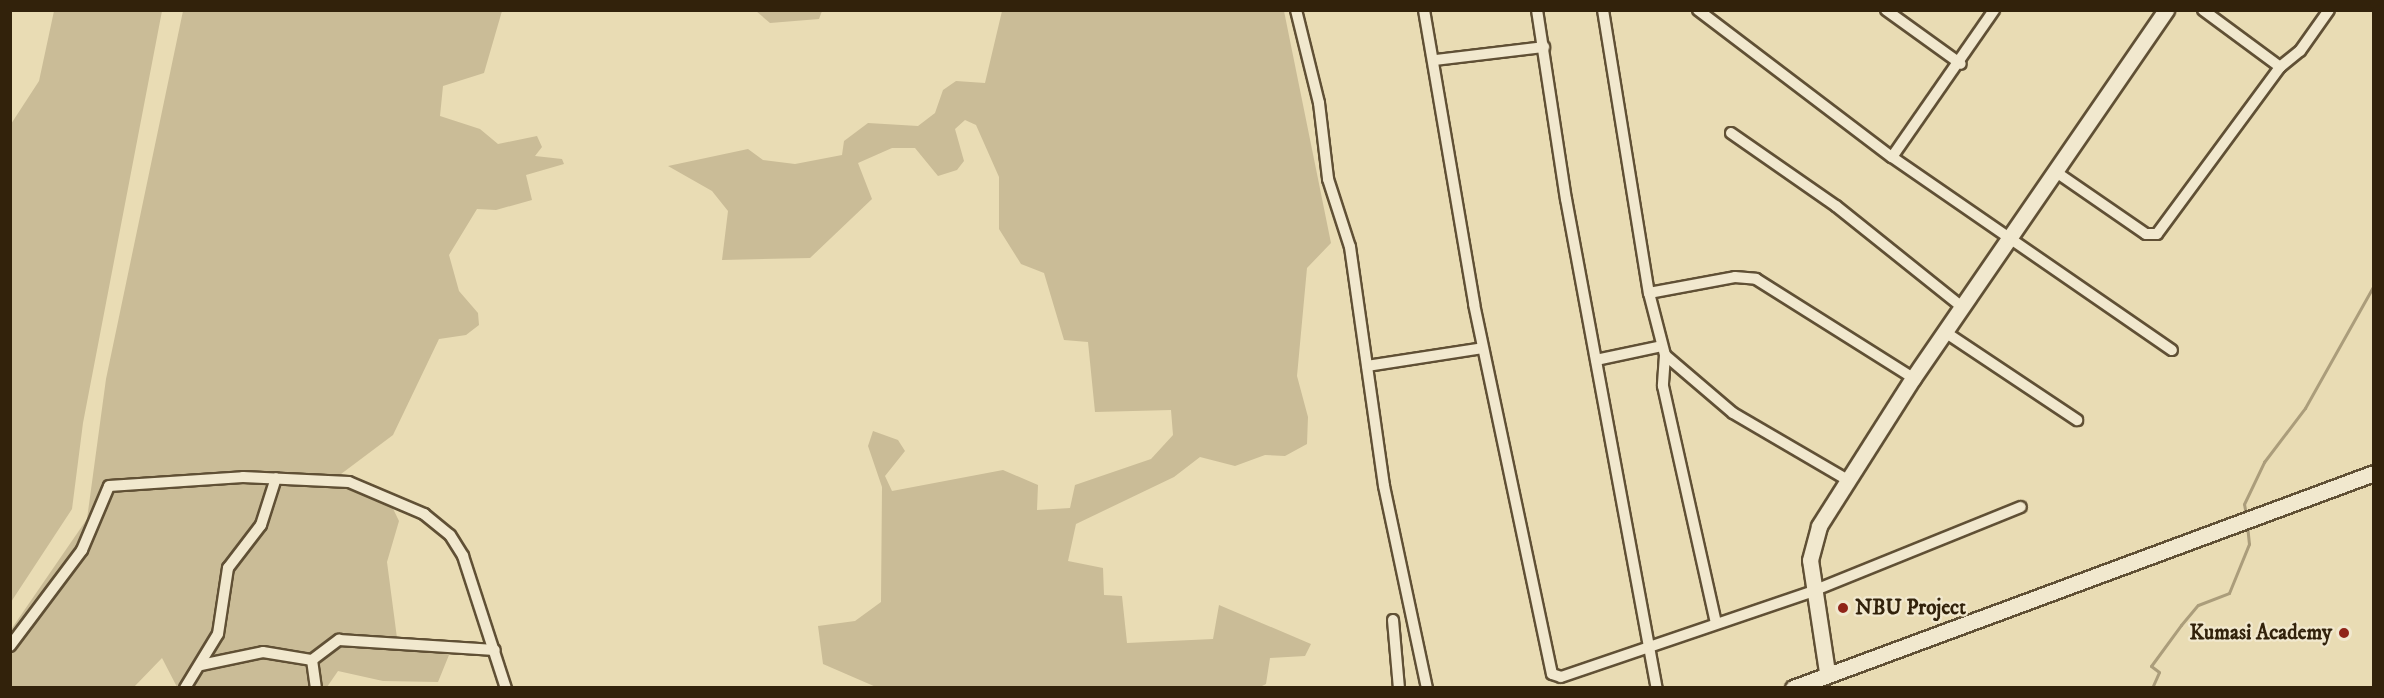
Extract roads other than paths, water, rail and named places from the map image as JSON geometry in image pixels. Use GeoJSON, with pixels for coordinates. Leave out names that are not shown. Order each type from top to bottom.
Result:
{"type":"FeatureCollection","features":[{"type":"Feature","properties":{"kind":"street"},"geometry":{"type":"LineString","coordinates":[[1296,10],[1319,103],[1328,179],[1350,247],[1384,486],[1427,687]]}},
{"type":"Feature","properties":{"kind":"street"},"geometry":{"type":"LineString","coordinates":[[1424,10],[1435,60],[1483,348],[1547,665],[1561,677],[1813,591],[2021,507]]}},
{"type":"Feature","properties":{"kind":"street"},"geometry":{"type":"LineString","coordinates":[[1538,10],[1596,360],[1657,687]]}},
{"type":"Feature","properties":{"kind":"street"},"geometry":{"type":"LineString","coordinates":[[1603,10],[1649,293],[1664,350],[1663,386],[1716,623]]}},
{"type":"Feature","properties":{"kind":"street"},"geometry":{"type":"LineString","coordinates":[[1698,10],[1892,157],[2172,350]]}},
{"type":"Feature","properties":{"kind":"street"},"geometry":{"type":"LineString","coordinates":[[1886,10],[1961,64]]}},
{"type":"Feature","properties":{"kind":"street"},"geometry":{"type":"LineString","coordinates":[[1892,157],[1961,64],[1994,10]]}},
{"type":"Feature","properties":{"kind":"street"},"geometry":{"type":"LineString","coordinates":[[1827,672],[1813,591],[1812,544],[1846,479],[2166,10]]}},
{"type":"Feature","properties":{"kind":"street"},"geometry":{"type":"LineString","coordinates":[[2204,10],[2280,67]]}},
{"type":"Feature","properties":{"kind":"street"},"geometry":{"type":"LineString","coordinates":[[2056,172],[2146,234],[2157,234],[2280,67],[2300,51],[2329,10]]}},
{"type":"Feature","properties":{"kind":"street"},"geometry":{"type":"LineString","coordinates":[[1435,60],[1544,47]]}},
{"type":"Feature","properties":{"kind":"street"},"geometry":{"type":"LineString","coordinates":[[1731,133],[1836,206],[1962,307]]}},
{"type":"Feature","properties":{"kind":"street"},"geometry":{"type":"LineString","coordinates":[[1649,293],[1735,277],[1756,279],[1913,378]]}},
{"type":"Feature","properties":{"kind":"street"},"geometry":{"type":"LineString","coordinates":[[1945,332],[2078,420]]}},
{"type":"Feature","properties":{"kind":"street"},"geometry":{"type":"LineString","coordinates":[[1367,366],[1483,348]]}},
{"type":"Feature","properties":{"kind":"street"},"geometry":{"type":"LineString","coordinates":[[1596,360],[1664,350]]}},
{"type":"Feature","properties":{"kind":"street"},"geometry":{"type":"LineString","coordinates":[[1664,350],[1733,413],[1846,479]]}},
{"type":"Feature","properties":{"kind":"street"},"geometry":{"type":"LineString","coordinates":[[1793,687],[1827,672],[2234,526],[2373,473]]}},
{"type":"Feature","properties":{"kind":"street"},"geometry":{"type":"LineString","coordinates":[[10,646],[82,549],[109,486],[276,478],[349,482],[424,514],[450,534],[495,650],[506,687]]}},
{"type":"Feature","properties":{"kind":"street"},"geometry":{"type":"LineString","coordinates":[[185,687],[201,665],[222,621],[228,568],[261,525],[276,478]]}},
{"type":"Feature","properties":{"kind":"street"},"geometry":{"type":"LineString","coordinates":[[1393,620],[1399,687]]}},
{"type":"Feature","properties":{"kind":"street"},"geometry":{"type":"LineString","coordinates":[[201,665],[263,652],[312,660],[339,640],[495,650]]}},
{"type":"Feature","properties":{"kind":"street"},"geometry":{"type":"LineString","coordinates":[[312,660],[316,687]]}},
{"type":"Feature","properties":{"kind":"waterway"},"geometry":{"type":"LineString","coordinates":[[2246,515],[2244,504],[2264,462],[2305,408],[2374,285]]}},
{"type":"Feature","properties":{"kind":"waterway"},"geometry":{"type":"LineString","coordinates":[[2152,688],[2159,672],[2151,666],[2181,625],[2198,605],[2229,593],[2249,544],[2247,525]]}},
{"type":"Feature","properties":{"kind":"place","name":"NBU Project"},"geometry":{"type":"Point","coordinates":[1843,608]}},
{"type":"Feature","properties":{"kind":"place","name":"Kumasi Academy"},"geometry":{"type":"Point","coordinates":[2344,633]}}]}
